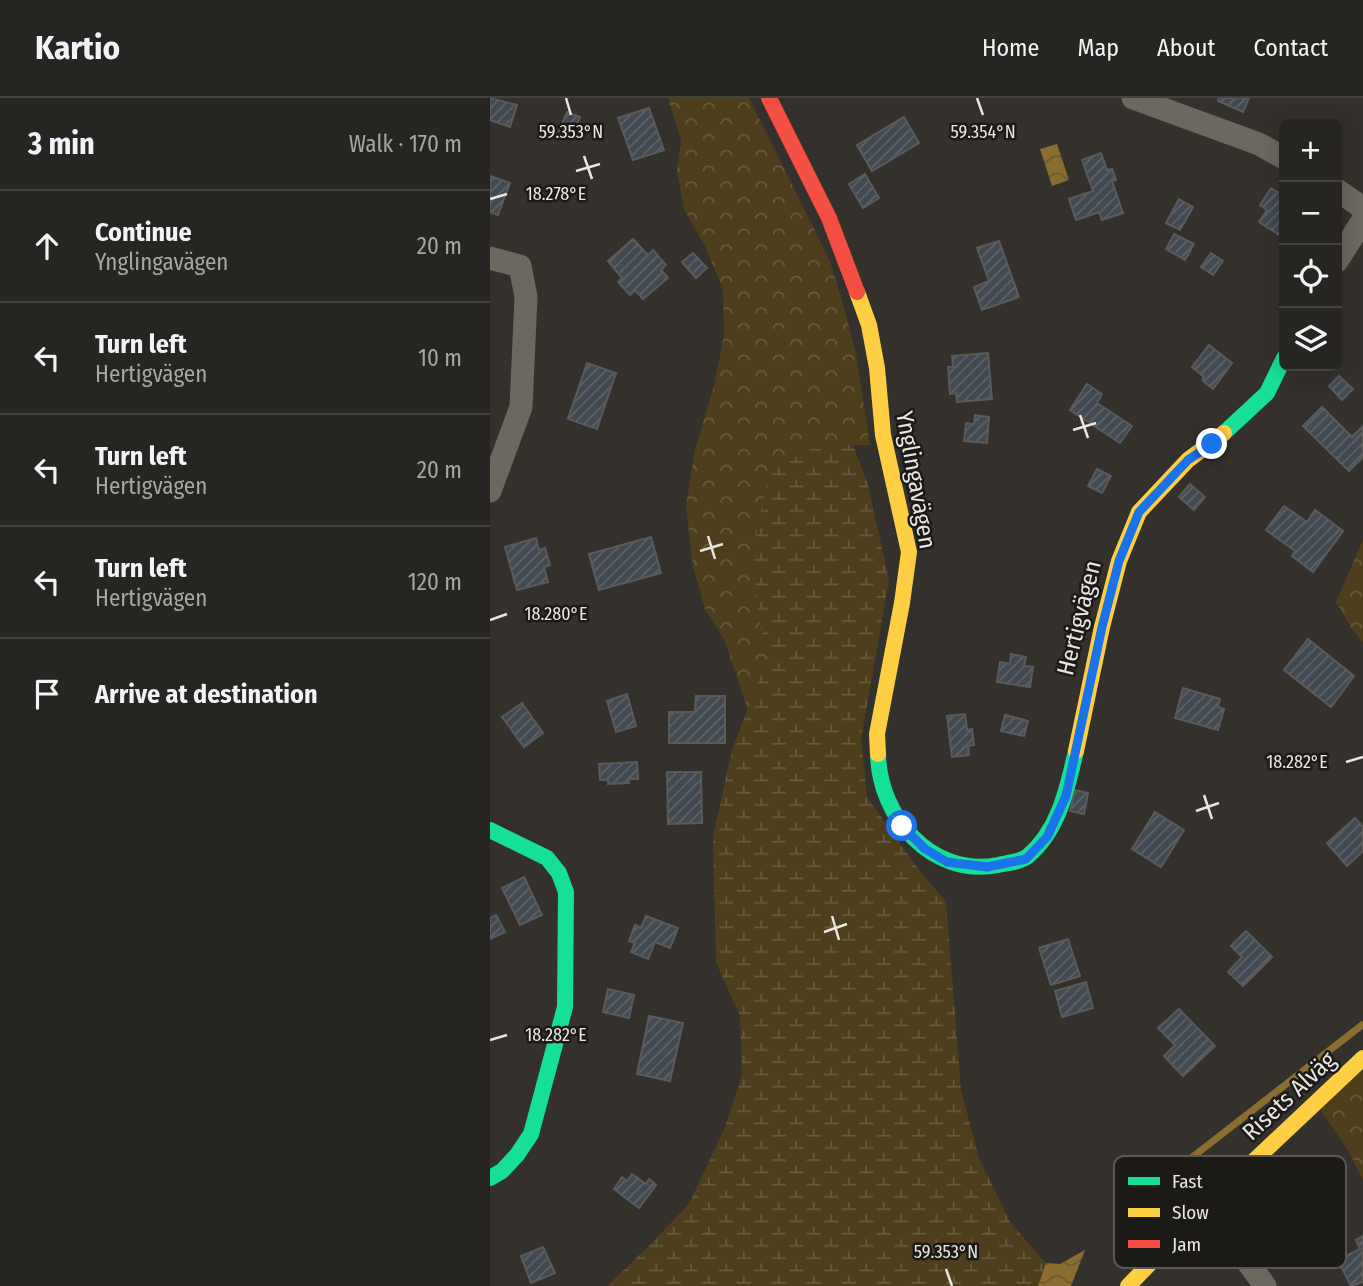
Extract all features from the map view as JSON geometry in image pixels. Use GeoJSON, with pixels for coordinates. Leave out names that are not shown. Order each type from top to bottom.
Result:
{"type":"FeatureCollection","features":[{"type":"Feature","properties":{"kind":"street","name":"Ynglingavägen"},"geometry":{"type":"LineString","coordinates":[[769,98],[829,218],[869,325],[877,368],[883,435],[909,552],[877,734],[878,769],[890,807],[902,826],[925,849],[947,862]]}},
{"type":"Feature","properties":{"kind":"street"},"geometry":{"type":"LineString","coordinates":[[1133,98],[1259,144],[1279,155]]}},
{"type":"Feature","properties":{"kind":"street"},"geometry":{"type":"LineString","coordinates":[[1342,193],[1363,208]]}},
{"type":"Feature","properties":{"kind":"street"},"geometry":{"type":"LineString","coordinates":[[1342,253],[1363,220]]}},
{"type":"Feature","properties":{"kind":"street"},"geometry":{"type":"LineString","coordinates":[[490,258],[520,266],[526,297],[521,407],[490,491]]}},
{"type":"Feature","properties":{"kind":"street","name":"Hertigvägen"},"geometry":{"type":"LineString","coordinates":[[947,862],[987,867],[1026,859],[1047,837],[1066,796],[1102,627],[1119,561],[1139,512],[1188,460],[1212,444],[1267,393],[1279,368]]}},
{"type":"Feature","properties":{"kind":"street"},"geometry":{"type":"LineString","coordinates":[[490,830],[547,858],[558,873],[566,892],[565,1007],[531,1134],[517,1155],[502,1171],[490,1178]]}},
{"type":"Feature","properties":{"kind":"street","name":"Risets Alväg"},"geometry":{"type":"LineString","coordinates":[[1259,1156],[1363,1058]]}},
{"type":"Feature","properties":{"kind":"street","name":"Risets Alväg"},"geometry":{"type":"LineString","coordinates":[[1128,1286],[1146,1268]]}},
{"type":"Feature","properties":{"kind":"street"},"geometry":{"type":"LineString","coordinates":[[1252,1268],[1265,1286]]}},
{"type":"Feature","properties":{"kind":"green space"},"geometry":{"type":"Polygon","coordinates":[[[668,98],[749,98],[829,259],[856,354],[870,445],[852,445],[757,605],[767,658],[748,711],[725,641],[705,609],[693,567],[686,506],[695,450],[714,386],[724,335],[723,289],[705,246],[684,209],[677,171],[681,140],[668,98]]]}},
{"type":"Feature","properties":{"kind":"green space"},"geometry":{"type":"Polygon","coordinates":[[[853,445],[868,485],[889,580],[861,739],[867,797],[916,866],[946,902],[961,1090],[979,1158],[1010,1222],[1046,1263],[1038,1286],[607,1286],[689,1204],[725,1127],[742,1075],[740,1016],[716,962],[713,837],[732,750],[767,658],[757,605],[753,549],[769,472],[810,450],[853,445]]]}},
{"type":"Feature","properties":{"kind":"green space"},"geometry":{"type":"Polygon","coordinates":[[[1363,540],[1363,642],[1336,602],[1363,540]]]}},
{"type":"Feature","properties":{"kind":"green space"},"geometry":{"type":"Polygon","coordinates":[[[1363,1062],[1363,1180],[1348,1150],[1315,1102],[1363,1062]]]}},
{"type":"Feature","properties":{"kind":"water"},"geometry":{"type":"Polygon","coordinates":[[[1057,144],[1069,180],[1052,186],[1040,149],[1057,144]]]}},
{"type":"Feature","properties":{"kind":"water"},"geometry":{"type":"Polygon","coordinates":[[[1085,1250],[1071,1286],[1038,1286],[1046,1263],[1060,1264],[1085,1250]]]}},
{"type":"Feature","properties":{"kind":"building"},"geometry":{"type":"Polygon","coordinates":[[[490,98],[517,105],[510,127],[490,120],[490,98]]]}},
{"type":"Feature","properties":{"kind":"building"},"geometry":{"type":"Polygon","coordinates":[[[1219,98],[1249,98],[1243,112],[1218,101],[1219,98]]]}},
{"type":"Feature","properties":{"kind":"building"},"geometry":{"type":"Polygon","coordinates":[[[649,108],[664,150],[633,160],[618,118],[649,108]]]}},
{"type":"Feature","properties":{"kind":"building"},"geometry":{"type":"Polygon","coordinates":[[[567,112],[580,117],[572,136],[559,131],[567,112]]]}},
{"type":"Feature","properties":{"kind":"building"},"geometry":{"type":"Polygon","coordinates":[[[904,117],[919,143],[872,171],[857,145],[904,117]]]}},
{"type":"Feature","properties":{"kind":"building"},"geometry":{"type":"Polygon","coordinates":[[[1101,153],[1107,170],[1112,169],[1116,180],[1112,181],[1123,213],[1102,220],[1099,212],[1076,220],[1069,199],[1093,191],[1082,160],[1101,153]]]}},
{"type":"Feature","properties":{"kind":"building"},"geometry":{"type":"Polygon","coordinates":[[[865,174],[879,198],[863,208],[849,184],[865,174]]]}},
{"type":"Feature","properties":{"kind":"building"},"geometry":{"type":"Polygon","coordinates":[[[490,176],[510,183],[498,215],[490,212],[490,176]]]}},
{"type":"Feature","properties":{"kind":"building"},"geometry":{"type":"Polygon","coordinates":[[[1271,188],[1279,193],[1279,235],[1259,222],[1267,210],[1260,205],[1271,188]]]}},
{"type":"Feature","properties":{"kind":"building"},"geometry":{"type":"Polygon","coordinates":[[[1179,199],[1193,207],[1180,230],[1166,223],[1179,199]]]}},
{"type":"Feature","properties":{"kind":"building"},"geometry":{"type":"Polygon","coordinates":[[[1174,234],[1194,244],[1185,260],[1166,249],[1174,234]]]}},
{"type":"Feature","properties":{"kind":"building"},"geometry":{"type":"Polygon","coordinates":[[[633,239],[648,255],[653,250],[666,265],[661,270],[668,278],[643,299],[635,290],[630,295],[618,282],[622,278],[608,261],[633,239]]]}},
{"type":"Feature","properties":{"kind":"building"},"geometry":{"type":"Polygon","coordinates":[[[999,241],[1019,297],[982,310],[974,287],[989,281],[977,248],[999,241]]]}},
{"type":"Feature","properties":{"kind":"building"},"geometry":{"type":"Polygon","coordinates":[[[693,253],[707,268],[696,278],[682,262],[693,253]]]}},
{"type":"Feature","properties":{"kind":"building"},"geometry":{"type":"Polygon","coordinates":[[[1211,253],[1223,261],[1213,275],[1201,267],[1211,253]]]}},
{"type":"Feature","properties":{"kind":"building"},"geometry":{"type":"Polygon","coordinates":[[[1209,345],[1232,363],[1213,389],[1192,367],[1209,345]]]}},
{"type":"Feature","properties":{"kind":"building"},"geometry":{"type":"Polygon","coordinates":[[[988,353],[992,399],[957,402],[956,393],[950,394],[948,367],[953,367],[952,356],[988,353]]]}},
{"type":"Feature","properties":{"kind":"building"},"geometry":{"type":"Polygon","coordinates":[[[587,363],[616,373],[597,429],[568,419],[587,363]]]}},
{"type":"Feature","properties":{"kind":"building"},"geometry":{"type":"Polygon","coordinates":[[[1339,376],[1353,389],[1342,400],[1329,386],[1339,376]]]}},
{"type":"Feature","properties":{"kind":"building"},"geometry":{"type":"Polygon","coordinates":[[[1087,384],[1102,394],[1097,403],[1132,426],[1120,443],[1070,410],[1087,384]]]}},
{"type":"Feature","properties":{"kind":"building"},"geometry":{"type":"Polygon","coordinates":[[[1322,407],[1352,437],[1363,426],[1363,457],[1349,471],[1303,426],[1322,407]]]}},
{"type":"Feature","properties":{"kind":"building"},"geometry":{"type":"Polygon","coordinates":[[[975,415],[989,417],[987,443],[964,441],[966,423],[974,424],[975,415]]]}},
{"type":"Feature","properties":{"kind":"building"},"geometry":{"type":"Polygon","coordinates":[[[1097,469],[1111,476],[1102,493],[1088,486],[1097,469]]]}},
{"type":"Feature","properties":{"kind":"building"},"geometry":{"type":"Polygon","coordinates":[[[1190,484],[1205,497],[1194,510],[1179,497],[1190,484]]]}},
{"type":"Feature","properties":{"kind":"building"},"geometry":{"type":"Polygon","coordinates":[[[1284,506],[1307,522],[1315,510],[1343,531],[1313,572],[1292,556],[1295,551],[1266,530],[1284,506]]]}},
{"type":"Feature","properties":{"kind":"building"},"geometry":{"type":"Polygon","coordinates":[[[651,537],[661,573],[599,590],[589,554],[651,537]]]}},
{"type":"Feature","properties":{"kind":"building"},"geometry":{"type":"Polygon","coordinates":[[[536,538],[539,550],[545,548],[550,565],[544,567],[548,582],[517,590],[505,547],[536,538]]]}},
{"type":"Feature","properties":{"kind":"building"},"geometry":{"type":"Polygon","coordinates":[[[1308,639],[1354,676],[1331,707],[1284,670],[1308,639]]]}},
{"type":"Feature","properties":{"kind":"building"},"geometry":{"type":"Polygon","coordinates":[[[1011,654],[1026,657],[1024,666],[1033,667],[1030,687],[997,682],[1000,662],[1010,664],[1011,654]]]}},
{"type":"Feature","properties":{"kind":"building"},"geometry":{"type":"Polygon","coordinates":[[[1183,688],[1220,699],[1218,707],[1224,709],[1218,730],[1175,718],[1183,688]]]}},
{"type":"Feature","properties":{"kind":"building"},"geometry":{"type":"Polygon","coordinates":[[[627,694],[636,726],[616,732],[607,701],[627,694]]]}},
{"type":"Feature","properties":{"kind":"building"},"geometry":{"type":"Polygon","coordinates":[[[696,696],[725,696],[725,743],[669,743],[669,712],[695,712],[696,696]]]}},
{"type":"Feature","properties":{"kind":"building"},"geometry":{"type":"Polygon","coordinates":[[[522,703],[543,733],[524,747],[502,717],[522,703]]]}},
{"type":"Feature","properties":{"kind":"building"},"geometry":{"type":"Polygon","coordinates":[[[965,714],[967,730],[972,729],[974,745],[968,746],[969,755],[952,757],[947,716],[965,714]]]}},
{"type":"Feature","properties":{"kind":"building"},"geometry":{"type":"Polygon","coordinates":[[[1005,715],[1028,721],[1024,736],[1001,731],[1005,715]]]}},
{"type":"Feature","properties":{"kind":"building"},"geometry":{"type":"Polygon","coordinates":[[[637,762],[638,779],[628,779],[629,783],[608,784],[608,780],[600,780],[599,764],[637,762]]]}},
{"type":"Feature","properties":{"kind":"building"},"geometry":{"type":"Polygon","coordinates":[[[667,772],[701,772],[702,823],[668,824],[667,772]]]}},
{"type":"Feature","properties":{"kind":"building"},"geometry":{"type":"Polygon","coordinates":[[[1075,790],[1088,793],[1084,814],[1070,811],[1075,790]]]}},
{"type":"Feature","properties":{"kind":"building"},"geometry":{"type":"Polygon","coordinates":[[[1155,812],[1184,830],[1161,867],[1132,849],[1155,812]]]}},
{"type":"Feature","properties":{"kind":"building"},"geometry":{"type":"Polygon","coordinates":[[[1355,818],[1363,827],[1363,851],[1347,866],[1327,843],[1355,818]]]}},
{"type":"Feature","properties":{"kind":"building"},"geometry":{"type":"Polygon","coordinates":[[[524,877],[542,915],[520,925],[502,888],[524,877]]]}},
{"type":"Feature","properties":{"kind":"building"},"geometry":{"type":"Polygon","coordinates":[[[496,915],[505,932],[490,939],[490,918],[496,915]]]}},
{"type":"Feature","properties":{"kind":"building"},"geometry":{"type":"Polygon","coordinates":[[[646,916],[678,928],[670,948],[655,942],[648,959],[631,952],[635,943],[629,941],[635,925],[641,928],[646,916]]]}},
{"type":"Feature","properties":{"kind":"building"},"geometry":{"type":"Polygon","coordinates":[[[1246,931],[1272,957],[1243,986],[1228,972],[1242,957],[1231,946],[1246,931]]]}},
{"type":"Feature","properties":{"kind":"building"},"geometry":{"type":"Polygon","coordinates":[[[1068,939],[1080,976],[1051,985],[1039,948],[1068,939]]]}},
{"type":"Feature","properties":{"kind":"building"},"geometry":{"type":"Polygon","coordinates":[[[1086,982],[1093,1008],[1062,1017],[1055,991],[1086,982]]]}},
{"type":"Feature","properties":{"kind":"building"},"geometry":{"type":"Polygon","coordinates":[[[608,989],[634,995],[629,1018],[603,1012],[608,989]]]}},
{"type":"Feature","properties":{"kind":"building"},"geometry":{"type":"Polygon","coordinates":[[[1179,1009],[1215,1046],[1183,1076],[1164,1056],[1175,1045],[1158,1028],[1179,1009]]]}},
{"type":"Feature","properties":{"kind":"building"},"geometry":{"type":"Polygon","coordinates":[[[649,1016],[683,1023],[670,1081],[637,1074],[649,1016]]]}},
{"type":"Feature","properties":{"kind":"building"},"geometry":{"type":"Polygon","coordinates":[[[632,1174],[646,1184],[649,1179],[656,1185],[639,1208],[614,1189],[622,1177],[627,1181],[632,1174]]]}},
{"type":"Feature","properties":{"kind":"building"},"geometry":{"type":"Polygon","coordinates":[[[1363,1236],[1363,1282],[1351,1286],[1342,1268],[1346,1268],[1346,1256],[1360,1249],[1356,1240],[1363,1236]]]}},
{"type":"Feature","properties":{"kind":"building"},"geometry":{"type":"Polygon","coordinates":[[[543,1247],[555,1273],[531,1283],[521,1256],[543,1247]]]}},
{"type":"Feature","properties":{"kind":"waterway"},"geometry":{"type":"LineString","coordinates":[[1194,1156],[1362,1025]]}},
{"type":"Feature","properties":{"kind":"traffic: fast"},"geometry":{"type":"LineString","coordinates":[[1224,433],[1267,393],[1279,368]]}},
{"type":"Feature","properties":{"kind":"traffic: fast"},"geometry":{"type":"LineString","coordinates":[[878,754],[888,799],[913,838],[931,852],[951,862],[974,867],[1018,861],[1039,846],[1060,808],[1076,751]]}},
{"type":"Feature","properties":{"kind":"traffic: fast"},"geometry":{"type":"LineString","coordinates":[[490,830],[547,858],[559,873],[566,892],[565,1007],[531,1134],[517,1155],[502,1171],[490,1178]]}},
{"type":"Feature","properties":{"kind":"traffic: slow"},"geometry":{"type":"LineString","coordinates":[[857,292],[869,325],[877,368],[883,435],[909,552],[877,734],[878,754]]}},
{"type":"Feature","properties":{"kind":"traffic: slow"},"geometry":{"type":"LineString","coordinates":[[1076,751],[1119,561],[1139,512],[1188,460],[1224,433]]}},
{"type":"Feature","properties":{"kind":"traffic: slow"},"geometry":{"type":"LineString","coordinates":[[1259,1156],[1363,1058]]}},
{"type":"Feature","properties":{"kind":"traffic: slow"},"geometry":{"type":"LineString","coordinates":[[1128,1286],[1146,1268]]}},
{"type":"Feature","properties":{"kind":"traffic: jam"},"geometry":{"type":"LineString","coordinates":[[769,98],[829,218],[857,292]]}},
{"type":"Feature","properties":{"kind":"route"},"geometry":{"type":"LineString","coordinates":[[902,826],[925,849],[947,862],[987,867],[1026,859],[1047,837],[1066,796],[1102,627],[1119,561],[1139,512],[1169,477],[1212,444]]}}]}
